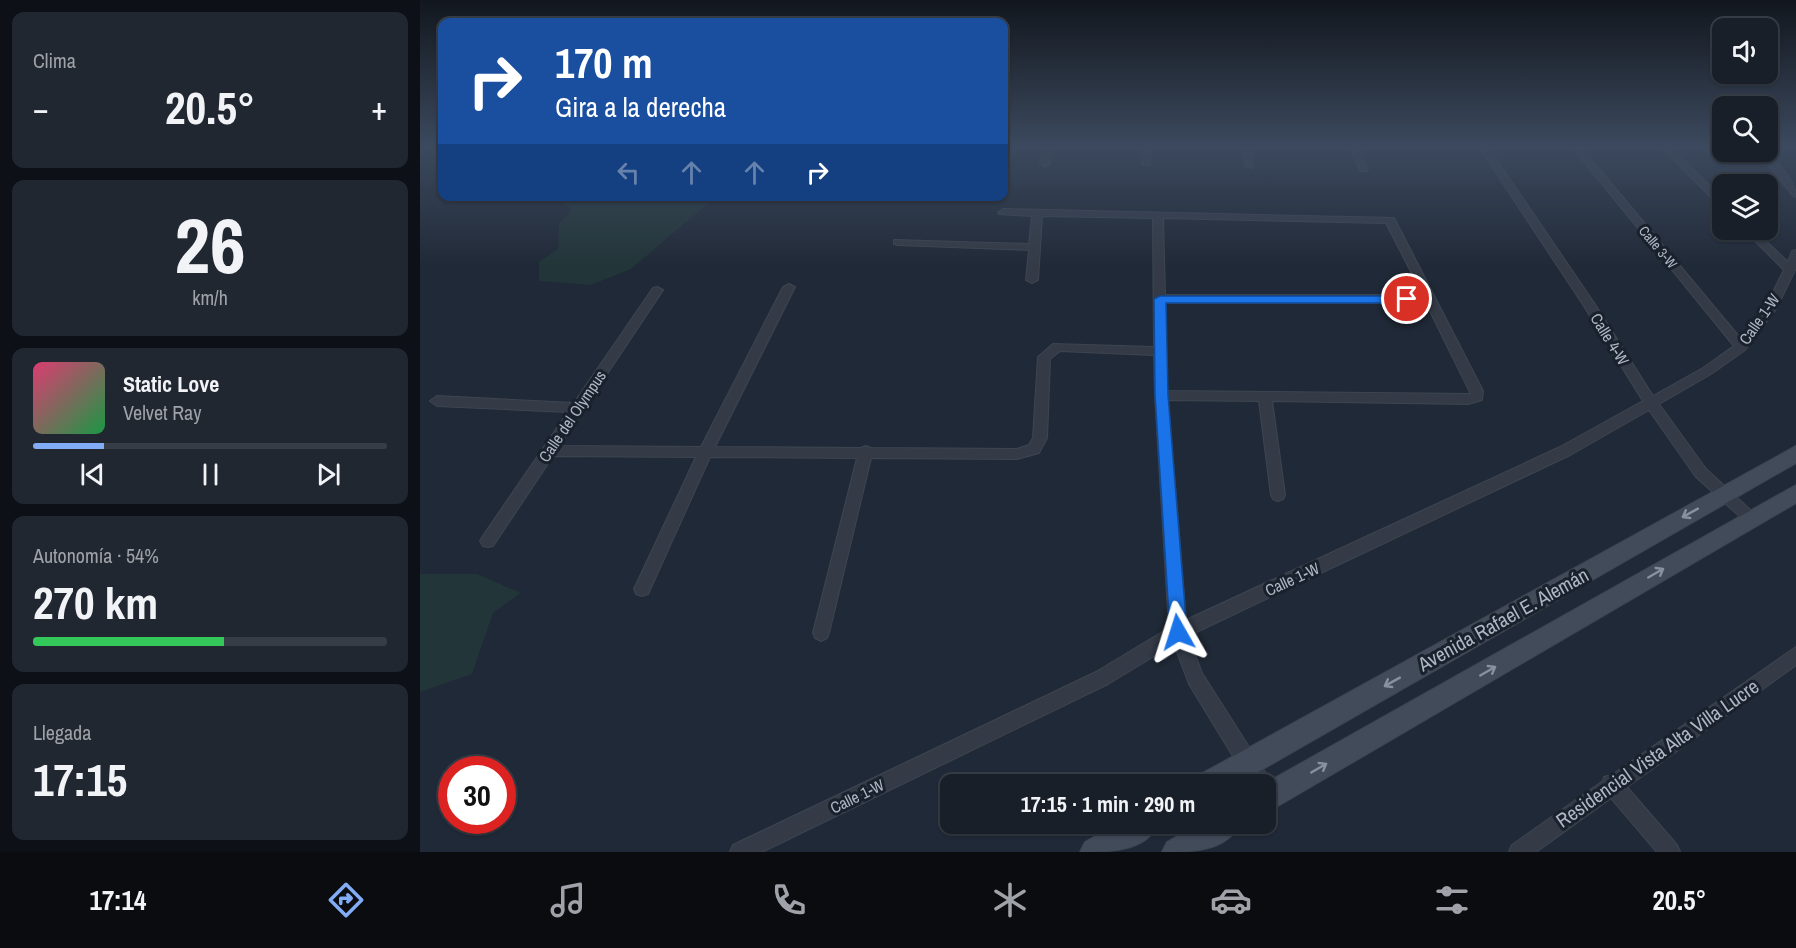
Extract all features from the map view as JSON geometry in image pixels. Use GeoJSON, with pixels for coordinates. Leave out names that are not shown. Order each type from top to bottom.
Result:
{"type":"FeatureCollection","features":[{"type":"Feature","properties":{"kind":"main road","name":"Avenida Rafael E. Alemán"},"geometry":{"type":"LineString","coordinates":[[1276,779],[1723,495],[1796,454]]}},
{"type":"Feature","properties":{"kind":"main road","name":"Avenida Rafael E. Alemán"},"geometry":{"type":"LineString","coordinates":[[1276,780],[1796,494]]}},
{"type":"Feature","properties":{"kind":"main road"},"geometry":{"type":"LineString","coordinates":[[1095,852],[1126,834]]}},
{"type":"Feature","properties":{"kind":"main road"},"geometry":{"type":"LineString","coordinates":[[1177,852],[1208,834]]}},
{"type":"Feature","properties":{"kind":"street","name":"Calle 4-W"},"geometry":{"type":"LineString","coordinates":[[1510,187],[1588,303],[1650,403],[1701,473],[1751,518]]}},
{"type":"Feature","properties":{"kind":"street","name":"Calle 3-W"},"geometry":{"type":"LineString","coordinates":[[1609,187],[1741,347]]}},
{"type":"Feature","properties":{"kind":"street"},"geometry":{"type":"LineString","coordinates":[[1003,212],[1385,219],[1393,222],[1429,299],[1477,391],[1477,397],[1468,399],[1161,395]]}},
{"type":"Feature","properties":{"kind":"street"},"geometry":{"type":"LineString","coordinates":[[1032,280],[1037,212]]}},
{"type":"Feature","properties":{"kind":"street"},"geometry":{"type":"LineString","coordinates":[[1158,215],[1161,395],[1178,632],[1195,678],[1253,774]]}},
{"type":"Feature","properties":{"kind":"street"},"geometry":{"type":"LineString","coordinates":[[1759,240],[1790,270]]}},
{"type":"Feature","properties":{"kind":"street"},"geometry":{"type":"LineString","coordinates":[[898,242],[1034,247]]}},
{"type":"Feature","properties":{"kind":"street","name":"Calle 1-W"},"geometry":{"type":"LineString","coordinates":[[741,852],[1102,678],[1178,632],[1527,469],[1650,403],[1741,347],[1770,309],[1796,253]]}},
{"type":"Feature","properties":{"kind":"street"},"geometry":{"type":"LineString","coordinates":[[642,589],[706,450],[789,286]]}},
{"type":"Feature","properties":{"kind":"street","name":"Calle del Olympus"},"geometry":{"type":"LineString","coordinates":[[488,541],[657,290]]}},
{"type":"Feature","properties":{"kind":"street"},"geometry":{"type":"LineString","coordinates":[[1160,299],[1429,299]]}},
{"type":"Feature","properties":{"kind":"street"},"geometry":{"type":"LineString","coordinates":[[549,451],[706,450],[1017,454],[1034,449],[1040,438],[1044,357],[1050,352],[1057,347],[1161,351]]}},
{"type":"Feature","properties":{"kind":"street"},"geometry":{"type":"LineString","coordinates":[[1265,397],[1278,495]]}},
{"type":"Feature","properties":{"kind":"street"},"geometry":{"type":"LineString","coordinates":[[437,401],[578,408]]}},
{"type":"Feature","properties":{"kind":"street"},"geometry":{"type":"LineString","coordinates":[[821,633],[866,452]]}},
{"type":"Feature","properties":{"kind":"street","name":"Residencial Vista Alta Villa Lucre"},"geometry":{"type":"LineString","coordinates":[[1519,852],[1611,784],[1796,655]]}},
{"type":"Feature","properties":{"kind":"street"},"geometry":{"type":"LineString","coordinates":[[1611,784],[1670,852]]}},
{"type":"Feature","properties":{"kind":"green space"},"geometry":{"type":"Polygon","coordinates":[[[560,201],[710,201],[631,269],[591,285],[539,281],[539,262],[558,249],[559,224],[572,209],[560,201]]]}},
{"type":"Feature","properties":{"kind":"green space"},"geometry":{"type":"Polygon","coordinates":[[[420,574],[477,574],[521,593],[493,613],[472,674],[420,692],[420,574]]]}},
{"type":"Feature","properties":{"kind":"route"},"geometry":{"type":"LineString","coordinates":[[1178,632],[1161,395],[1160,299],[1407,299]]}}]}
